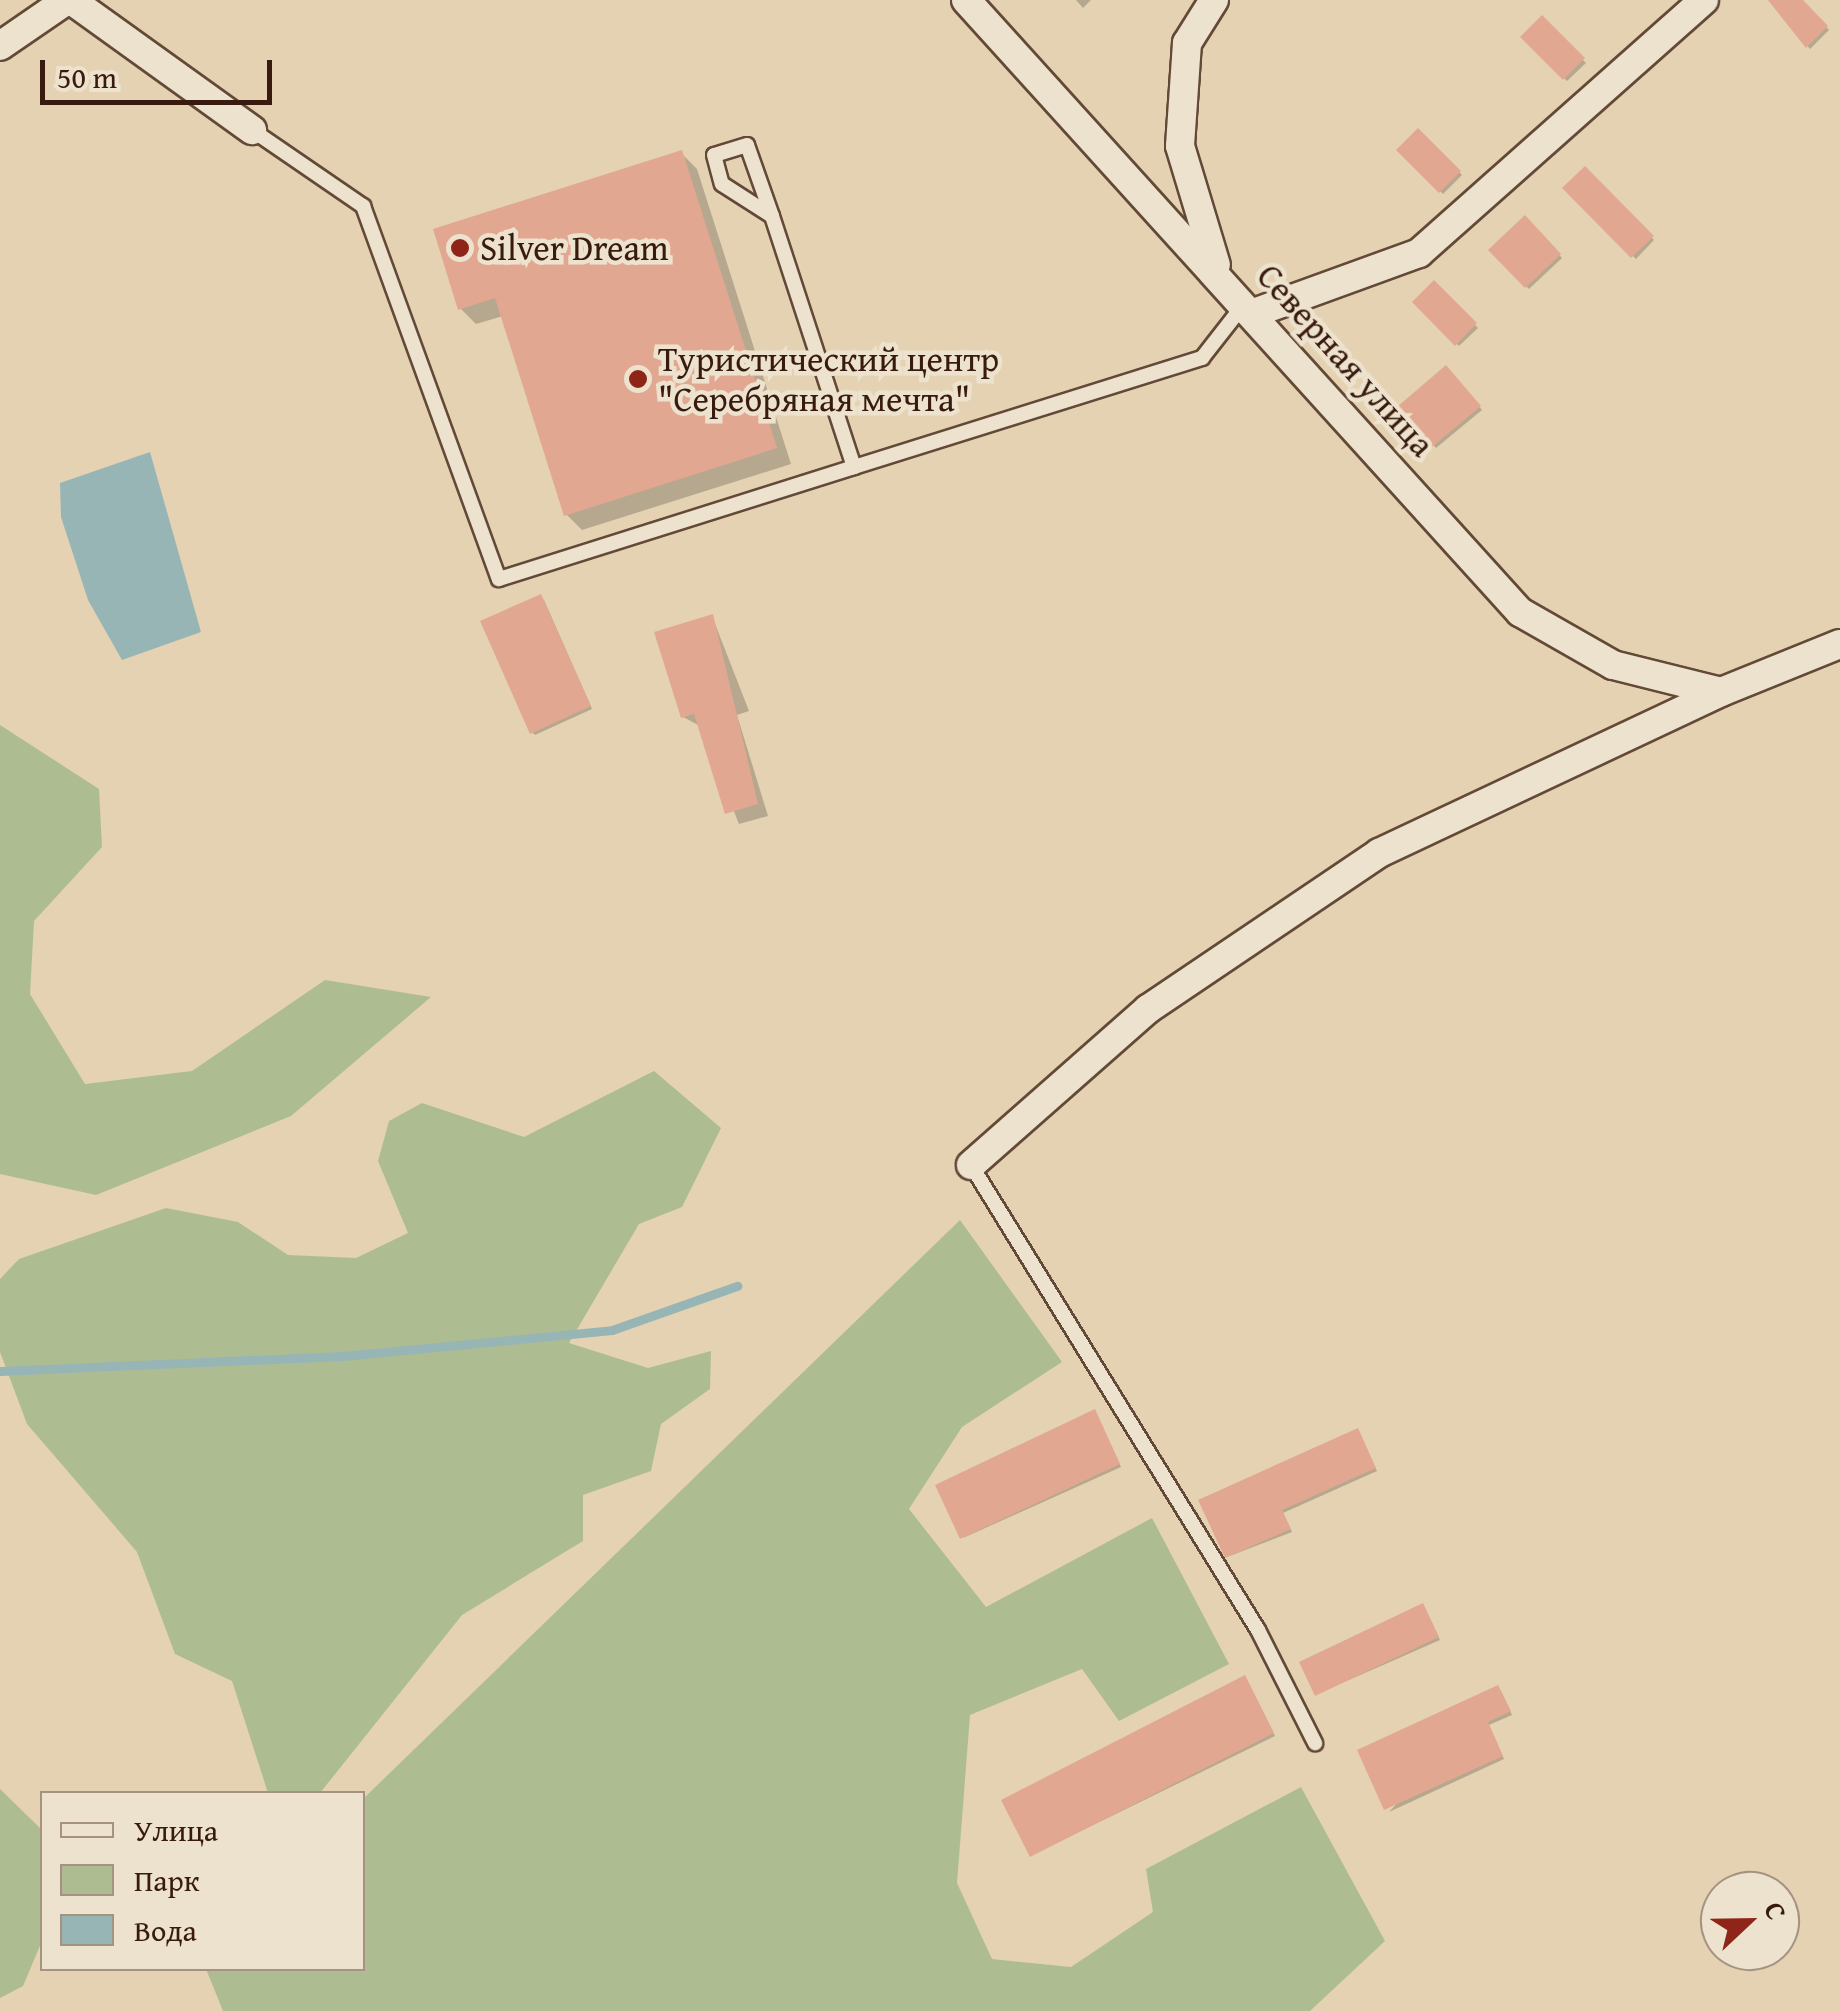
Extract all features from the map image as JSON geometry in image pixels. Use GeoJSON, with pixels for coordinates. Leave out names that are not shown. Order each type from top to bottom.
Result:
{"type":"FeatureCollection","features":[{"type":"Feature","properties":{"kind":"street"},"geometry":{"type":"LineString","coordinates":[[0,46],[69,0],[252,130]]}},
{"type":"Feature","properties":{"kind":"street","name":"Северная улица"},"geometry":{"type":"LineString","coordinates":[[966,0],[1250,307],[1520,612],[1614,665],[1721,692]]}},
{"type":"Feature","properties":{"kind":"street"},"geometry":{"type":"LineString","coordinates":[[1214,0],[1187,43],[1180,146],[1219,276]]}},
{"type":"Feature","properties":{"kind":"street"},"geometry":{"type":"LineString","coordinates":[[1250,307],[1419,253],[1704,0]]}},
{"type":"Feature","properties":{"kind":"street"},"geometry":{"type":"LineString","coordinates":[[970,1165],[1148,1008],[1379,853],[1721,692],[1840,644]]}},
{"type":"Feature","properties":{"kind":"lane"},"geometry":{"type":"LineString","coordinates":[[252,130],[363,206],[498,580],[1202,358],[1250,307]]}},
{"type":"Feature","properties":{"kind":"lane"},"geometry":{"type":"LineString","coordinates":[[772,216],[722,184],[714,155],[747,145],[772,216],[854,466]]}},
{"type":"Feature","properties":{"kind":"lane"},"geometry":{"type":"LineString","coordinates":[[970,1165],[1258,1630],[1315,1742]]}},
{"type":"Feature","properties":{"kind":"green space"},"geometry":{"type":"Polygon","coordinates":[[[0,725],[99,789],[102,847],[34,921],[30,994],[85,1084],[192,1071],[325,980],[431,997],[291,1116],[96,1195],[0,1174],[0,725]]]}},
{"type":"Feature","properties":{"kind":"green space"},"geometry":{"type":"Polygon","coordinates":[[[654,1071],[721,1128],[682,1207],[639,1224],[569,1343],[648,1368],[711,1351],[710,1389],[661,1424],[651,1471],[583,1495],[583,1541],[462,1615],[322,1791],[267,1791],[232,1681],[175,1654],[137,1552],[27,1424],[0,1352],[0,1279],[19,1259],[166,1208],[238,1222],[288,1255],[356,1258],[408,1233],[378,1161],[389,1121],[422,1103],[524,1137],[654,1071]]]}},
{"type":"Feature","properties":{"kind":"green space"},"geometry":{"type":"Polygon","coordinates":[[[960,1220],[1062,1362],[962,1427],[909,1509],[986,1607],[1152,1518],[1229,1664],[1119,1721],[1082,1669],[970,1715],[957,1883],[992,1959],[1071,1967],[1153,1912],[1146,1869],[1301,1787],[1385,1941],[1310,2011],[223,2011],[207,1971],[365,1971],[365,1797],[960,1220]]]}},
{"type":"Feature","properties":{"kind":"green space"},"geometry":{"type":"Polygon","coordinates":[[[0,1789],[40,1828],[40,1946],[23,1986],[0,1998],[0,1789]]]}},
{"type":"Feature","properties":{"kind":"water"},"geometry":{"type":"Polygon","coordinates":[[[150,452],[201,632],[122,660],[88,600],[61,517],[60,483],[150,452]]]}},
{"type":"Feature","properties":{"kind":"building"},"geometry":{"type":"Polygon","coordinates":[[[1768,0],[1803,0],[1828,26],[1806,48],[1768,0]]]}},
{"type":"Feature","properties":{"kind":"building"},"geometry":{"type":"Polygon","coordinates":[[[1542,15],[1585,58],[1563,80],[1520,37],[1542,15]]]}},
{"type":"Feature","properties":{"kind":"building"},"geometry":{"type":"Polygon","coordinates":[[[1418,128],[1461,171],[1439,193],[1396,150],[1418,128]]]}},
{"type":"Feature","properties":{"kind":"building","name":"Туристический центр \"Серебряная мечта\""},"geometry":{"type":"Polygon","coordinates":[[[682,150],[777,448],[564,516],[495,298],[458,310],[433,229],[682,150]]]}},
{"type":"Feature","properties":{"kind":"building"},"geometry":{"type":"Polygon","coordinates":[[[1585,166],[1654,236],[1631,258],[1562,188],[1585,166]]]}},
{"type":"Feature","properties":{"kind":"building"},"geometry":{"type":"Polygon","coordinates":[[[1525,215],[1561,254],[1525,288],[1488,250],[1525,215]]]}},
{"type":"Feature","properties":{"kind":"building"},"geometry":{"type":"Polygon","coordinates":[[[1434,280],[1477,323],[1455,346],[1412,302],[1434,280]]]}},
{"type":"Feature","properties":{"kind":"building"},"geometry":{"type":"Polygon","coordinates":[[[1446,365],[1481,406],[1432,447],[1397,407],[1446,365]]]}},
{"type":"Feature","properties":{"kind":"building"},"geometry":{"type":"Polygon","coordinates":[[[541,594],[591,706],[530,734],[480,621],[541,594]]]}},
{"type":"Feature","properties":{"kind":"building"},"geometry":{"type":"Polygon","coordinates":[[[713,614],[758,804],[725,814],[694,714],[681,718],[654,632],[713,614]]]}},
{"type":"Feature","properties":{"kind":"building"},"geometry":{"type":"Polygon","coordinates":[[[1095,1409],[1120,1464],[960,1539],[935,1485],[1095,1409]]]}},
{"type":"Feature","properties":{"kind":"building"},"geometry":{"type":"Polygon","coordinates":[[[1358,1428],[1376,1468],[1282,1510],[1291,1529],[1225,1558],[1198,1500],[1358,1428]]]}},
{"type":"Feature","properties":{"kind":"building"},"geometry":{"type":"Polygon","coordinates":[[[1423,1603],[1439,1637],[1315,1696],[1299,1662],[1423,1603]]]}},
{"type":"Feature","properties":{"kind":"building"},"geometry":{"type":"Polygon","coordinates":[[[1245,1675],[1274,1733],[1030,1857],[1001,1800],[1245,1675]]]}},
{"type":"Feature","properties":{"kind":"building"},"geometry":{"type":"Polygon","coordinates":[[[1498,1685],[1511,1711],[1488,1722],[1503,1756],[1384,1810],[1357,1750],[1498,1685]]]}},
{"type":"Feature","properties":{"kind":"waterway"},"geometry":{"type":"LineString","coordinates":[[0,1371],[343,1356],[612,1330],[737,1286]]}},
{"type":"Feature","properties":{"kind":"place","name":"Silver Dream"},"geometry":{"type":"Point","coordinates":[460,248]}},
{"type":"Feature","properties":{"kind":"place","name":"Туристический центр \"Серебряная мечта\""},"geometry":{"type":"Point","coordinates":[638,379]}}]}
